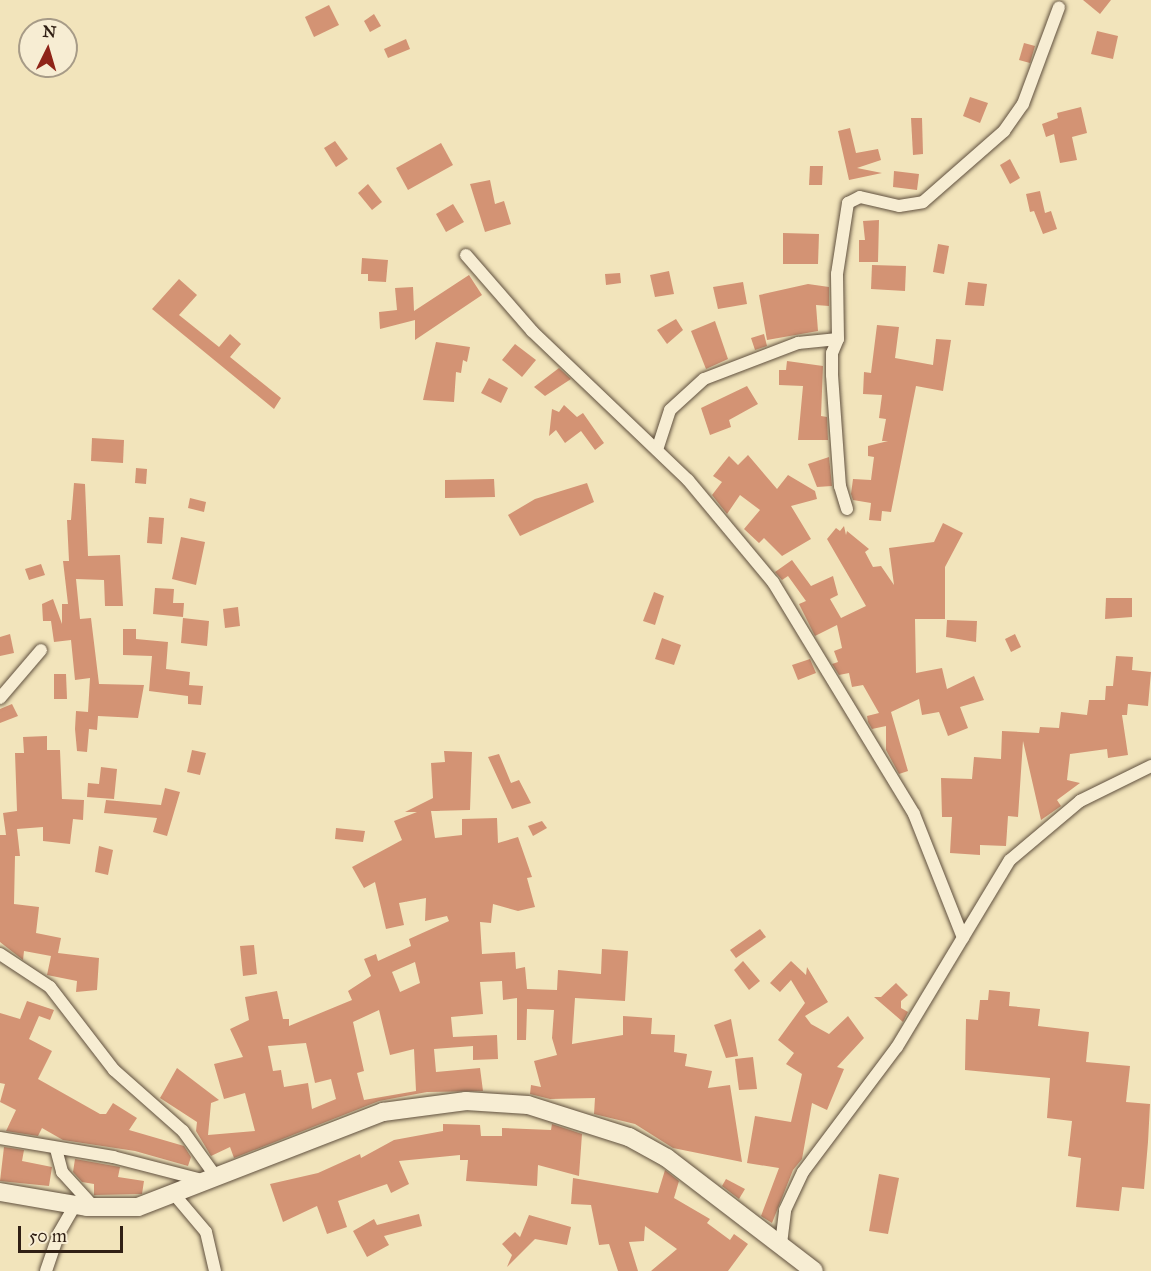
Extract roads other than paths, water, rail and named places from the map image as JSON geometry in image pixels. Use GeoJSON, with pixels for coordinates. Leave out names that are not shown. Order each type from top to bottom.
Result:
{"type":"FeatureCollection","features":[{"type":"Feature","properties":{"kind":"main road"},"geometry":{"type":"LineString","coordinates":[[0,1192],[85,1206],[138,1206],[208,1177],[384,1112],[466,1101],[528,1104],[629,1137],[659,1154],[814,1271]]}},
{"type":"Feature","properties":{"kind":"street"},"geometry":{"type":"LineString","coordinates":[[847,509],[840,486],[832,353],[838,339],[837,274],[848,203],[860,196],[899,206],[923,202],[1004,131],[1023,104],[1059,7]]}},
{"type":"Feature","properties":{"kind":"street"},"geometry":{"type":"LineString","coordinates":[[466,255],[532,331],[657,450],[772,582],[881,753],[914,814],[963,938]]}},
{"type":"Feature","properties":{"kind":"street"},"geometry":{"type":"LineString","coordinates":[[657,450],[670,410],[704,379],[798,343],[838,339]]}},
{"type":"Feature","properties":{"kind":"street"},"geometry":{"type":"LineString","coordinates":[[0,698],[41,650]]}},
{"type":"Feature","properties":{"kind":"street"},"geometry":{"type":"LineString","coordinates":[[781,1244],[785,1210],[803,1172],[897,1047],[963,938],[984,896],[1020,850],[1080,801],[1151,766]]}},
{"type":"Feature","properties":{"kind":"street"},"geometry":{"type":"LineString","coordinates":[[0,954],[50,987],[114,1070],[183,1131],[208,1177]]}},
{"type":"Feature","properties":{"kind":"street"},"geometry":{"type":"LineString","coordinates":[[0,1138],[208,1177]]}},
{"type":"Feature","properties":{"kind":"street"},"geometry":{"type":"LineString","coordinates":[[46,1271],[59,1233],[85,1206],[62,1172],[56,1149]]}},
{"type":"Feature","properties":{"kind":"street"},"geometry":{"type":"LineString","coordinates":[[173,1193],[206,1232],[215,1271]]}}]}
